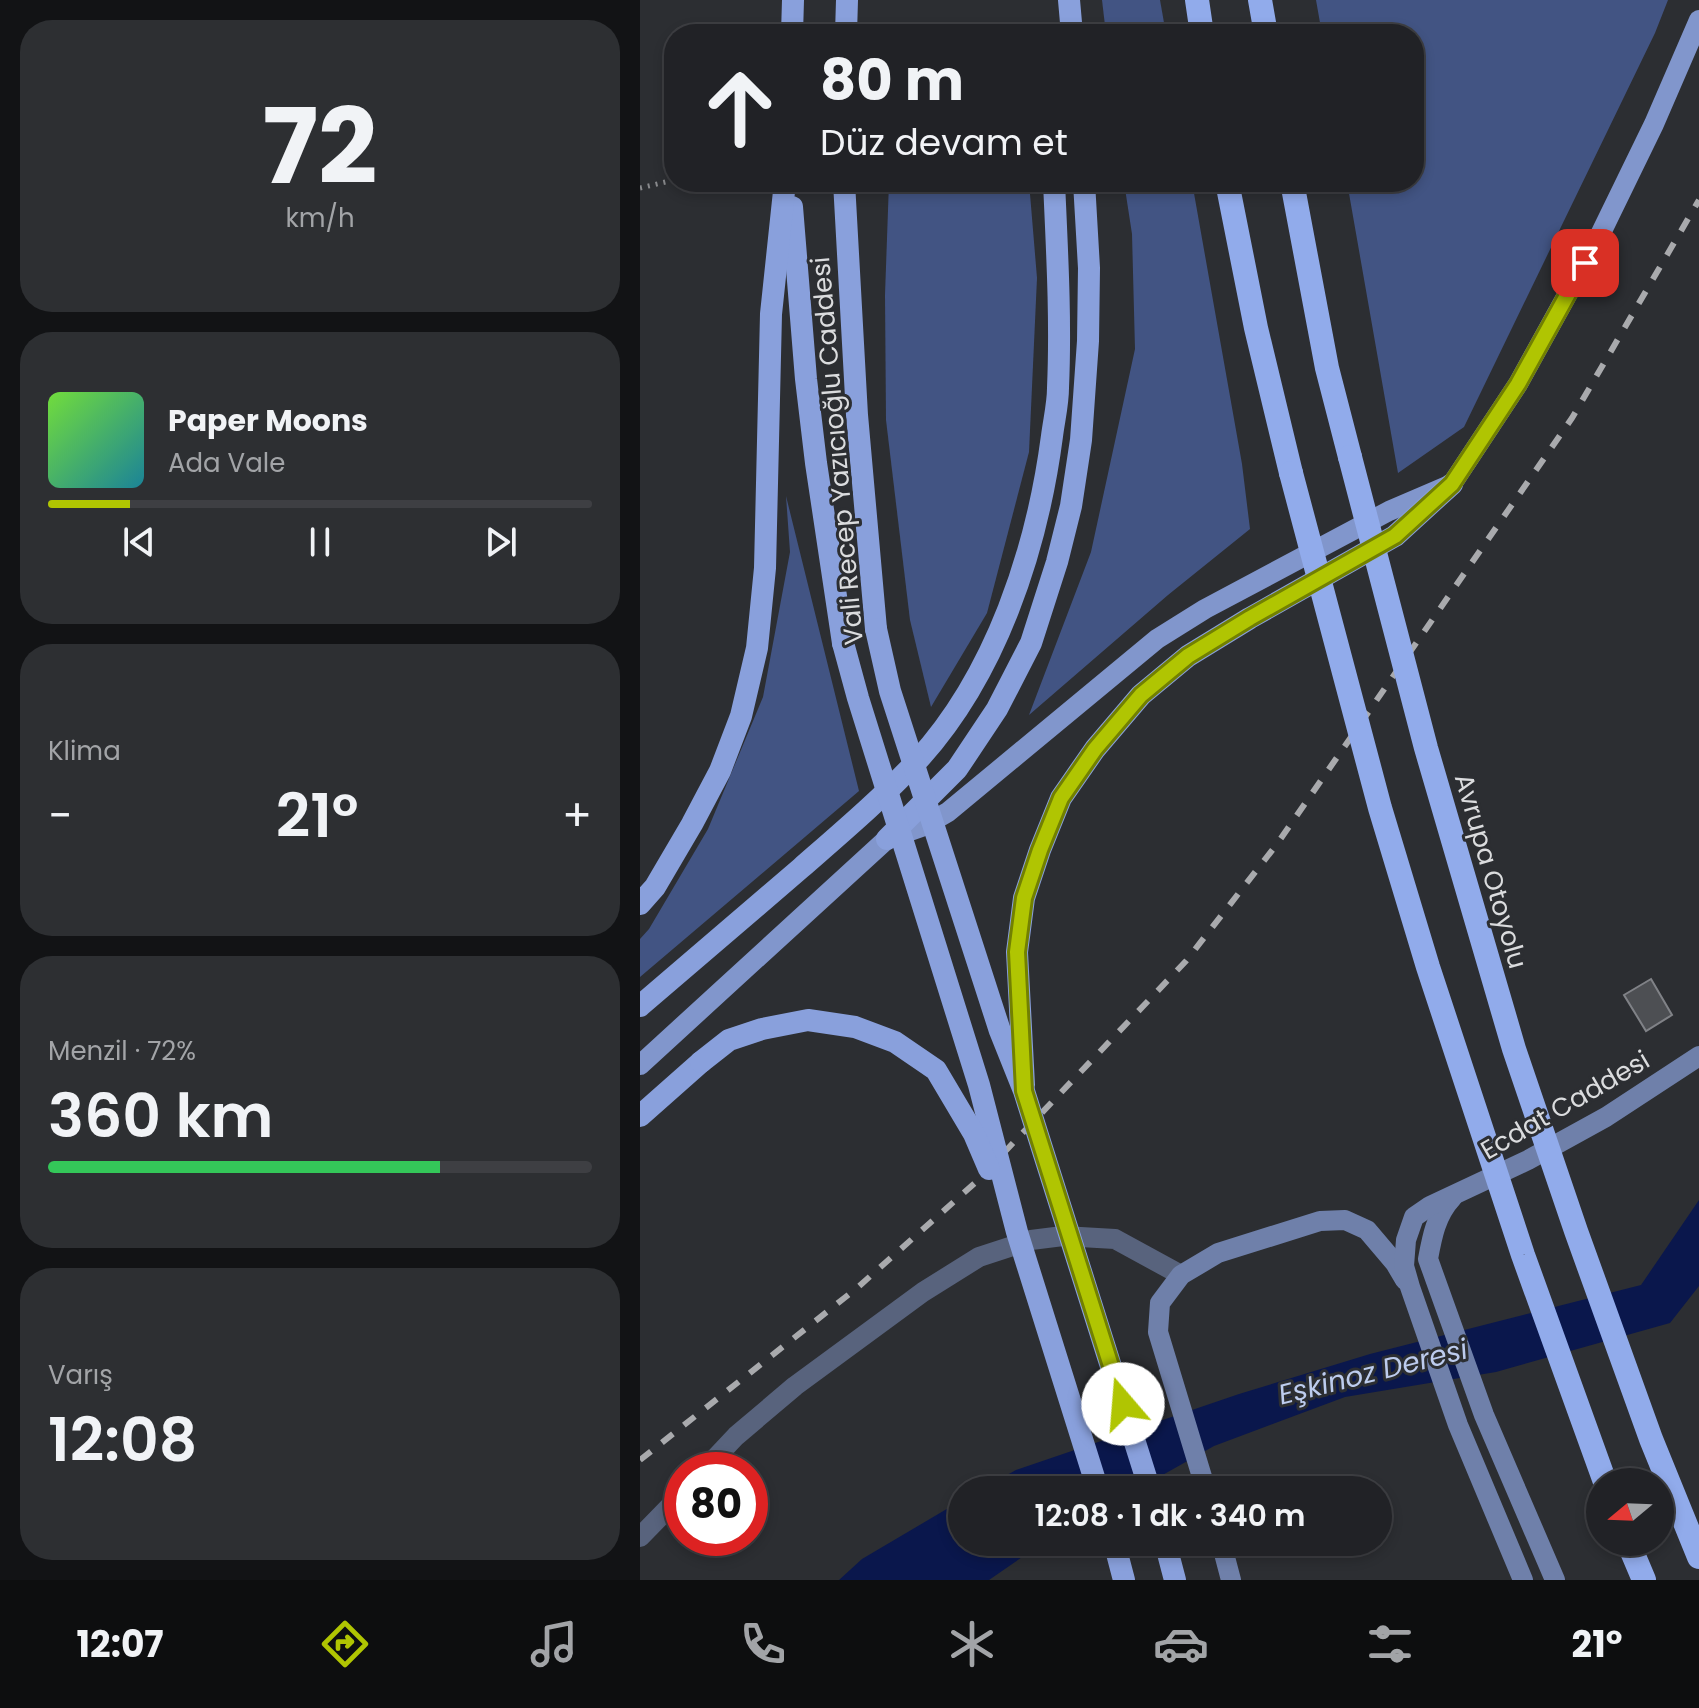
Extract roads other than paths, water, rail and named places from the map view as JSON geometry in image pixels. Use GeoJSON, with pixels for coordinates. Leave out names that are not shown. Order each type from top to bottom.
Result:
{"type":"FeatureCollection","features":[{"type":"Feature","properties":{"kind":"highway"},"geometry":{"type":"LineString","coordinates":[[1069,0],[1071,24]]}},
{"type":"Feature","properties":{"kind":"highway"},"geometry":{"type":"LineString","coordinates":[[1197,0],[1201,24]]}},
{"type":"Feature","properties":{"kind":"highway"},"geometry":{"type":"LineString","coordinates":[[1260,0],[1264,24]]}},
{"type":"Feature","properties":{"kind":"highway"},"geometry":{"type":"LineString","coordinates":[[846,24],[847,4]]}},
{"type":"Feature","properties":{"kind":"highway"},"geometry":{"type":"LineString","coordinates":[[640,904],[655,887],[720,771],[741,716],[757,648],[765,568],[771,314],[787,192]]}},
{"type":"Feature","properties":{"kind":"highway","name":"Vali Recep Yazıcıoğlu Caddesi"},"geometry":{"type":"LineString","coordinates":[[789,192],[806,379],[843,643],[979,1085],[1017,1232],[1094,1476]]}},
{"type":"Feature","properties":{"kind":"highway","name":"Vali Recep Yazıcıoğlu Caddesi"},"geometry":{"type":"LineString","coordinates":[[845,192],[857,415],[876,629],[890,691],[1000,1031],[1024,1091],[1146,1476]]}},
{"type":"Feature","properties":{"kind":"highway"},"geometry":{"type":"LineString","coordinates":[[640,1006],[861,816],[918,759],[965,699],[990,653],[1023,567],[1048,470],[1058,390],[1054,192]]}},
{"type":"Feature","properties":{"kind":"highway"},"geometry":{"type":"LineString","coordinates":[[887,839],[957,769],[997,709],[1031,643],[1057,562],[1071,506],[1081,440],[1088,341],[1089,268],[1085,192]]}},
{"type":"Feature","properties":{"kind":"highway"},"geometry":{"type":"LineString","coordinates":[[1229,192],[1256,328],[1291,473],[1380,808],[1428,967],[1523,1255],[1600,1468]]}},
{"type":"Feature","properties":{"kind":"highway","name":"Avrupa Otoyolu"},"geometry":{"type":"LineString","coordinates":[[1294,192],[1327,368],[1426,748],[1514,1049],[1640,1409],[1699,1557]]}},
{"type":"Feature","properties":{"kind":"highway"},"geometry":{"type":"LineString","coordinates":[[1024,1091],[1017,952],[1024,898],[1061,798],[1095,749],[1141,695],[1188,656],[1395,536],[1452,484]]}},
{"type":"Feature","properties":{"kind":"highway"},"geometry":{"type":"LineString","coordinates":[[640,1116],[729,1040],[762,1029],[808,1020],[855,1027],[895,1042],[936,1070],[974,1134],[1017,1232]]}},
{"type":"Feature","properties":{"kind":"highway"},"geometry":{"type":"LineString","coordinates":[[1117,1556],[1124,1580]]}},
{"type":"Feature","properties":{"kind":"highway"},"geometry":{"type":"LineString","coordinates":[[1169,1556],[1175,1580]]}},
{"type":"Feature","properties":{"kind":"highway"},"geometry":{"type":"LineString","coordinates":[[1634,1556],[1644,1580]]}},
{"type":"Feature","properties":{"kind":"main road"},"geometry":{"type":"LineString","coordinates":[[640,1065],[887,839],[924,826],[948,812],[1157,639],[1205,609],[1389,511],[1452,484],[1518,384],[1598,239],[1654,124],[1699,20]]}},
{"type":"Feature","properties":{"kind":"main road","name":"Ecdat Caddesi"},"geometry":{"type":"LineString","coordinates":[[1523,1580],[1458,1425],[1410,1287],[1404,1266],[1406,1240],[1414,1217],[1430,1206],[1528,1160],[1606,1117],[1699,1056]]}},
{"type":"Feature","properties":{"kind":"main road"},"geometry":{"type":"LineString","coordinates":[[1454,1195],[1443,1208],[1432,1235],[1428,1259],[1484,1415],[1555,1580]]}},
{"type":"Feature","properties":{"kind":"main road"},"geometry":{"type":"LineString","coordinates":[[1202,1476],[1158,1332],[1160,1303],[1181,1275],[1218,1253],[1320,1221],[1345,1220],[1367,1230],[1395,1263],[1410,1287]]}},
{"type":"Feature","properties":{"kind":"main road"},"geometry":{"type":"LineString","coordinates":[[1225,1556],[1231,1580]]}},
{"type":"Feature","properties":{"kind":"street"},"geometry":{"type":"LineString","coordinates":[[721,1452],[795,1386],[923,1292],[979,1257],[1031,1240],[1063,1236],[1115,1239],[1181,1275]]}},
{"type":"Feature","properties":{"kind":"street"},"geometry":{"type":"LineString","coordinates":[[640,1537],[664,1512]]}},
{"type":"Feature","properties":{"kind":"water","name":"Eşkinoz Deresi"},"geometry":{"type":"Polygon","coordinates":[[[1699,1200],[1699,1286],[1670,1323],[1496,1372],[1345,1397],[1214,1446],[1161,1476],[1005,1476],[1239,1394],[1370,1354],[1641,1285],[1699,1200]]]}},
{"type":"Feature","properties":{"kind":"water"},"geometry":{"type":"Polygon","coordinates":[[[948,1508],[948,1556],[1024,1556],[989,1580],[839,1580],[862,1559],[948,1508]]]}},
{"type":"Feature","properties":{"kind":"railway"},"geometry":{"type":"LineString","coordinates":[[640,1460],[857,1288],[976,1182],[1186,961],[1277,844],[1572,418],[1699,200]]}}]}
